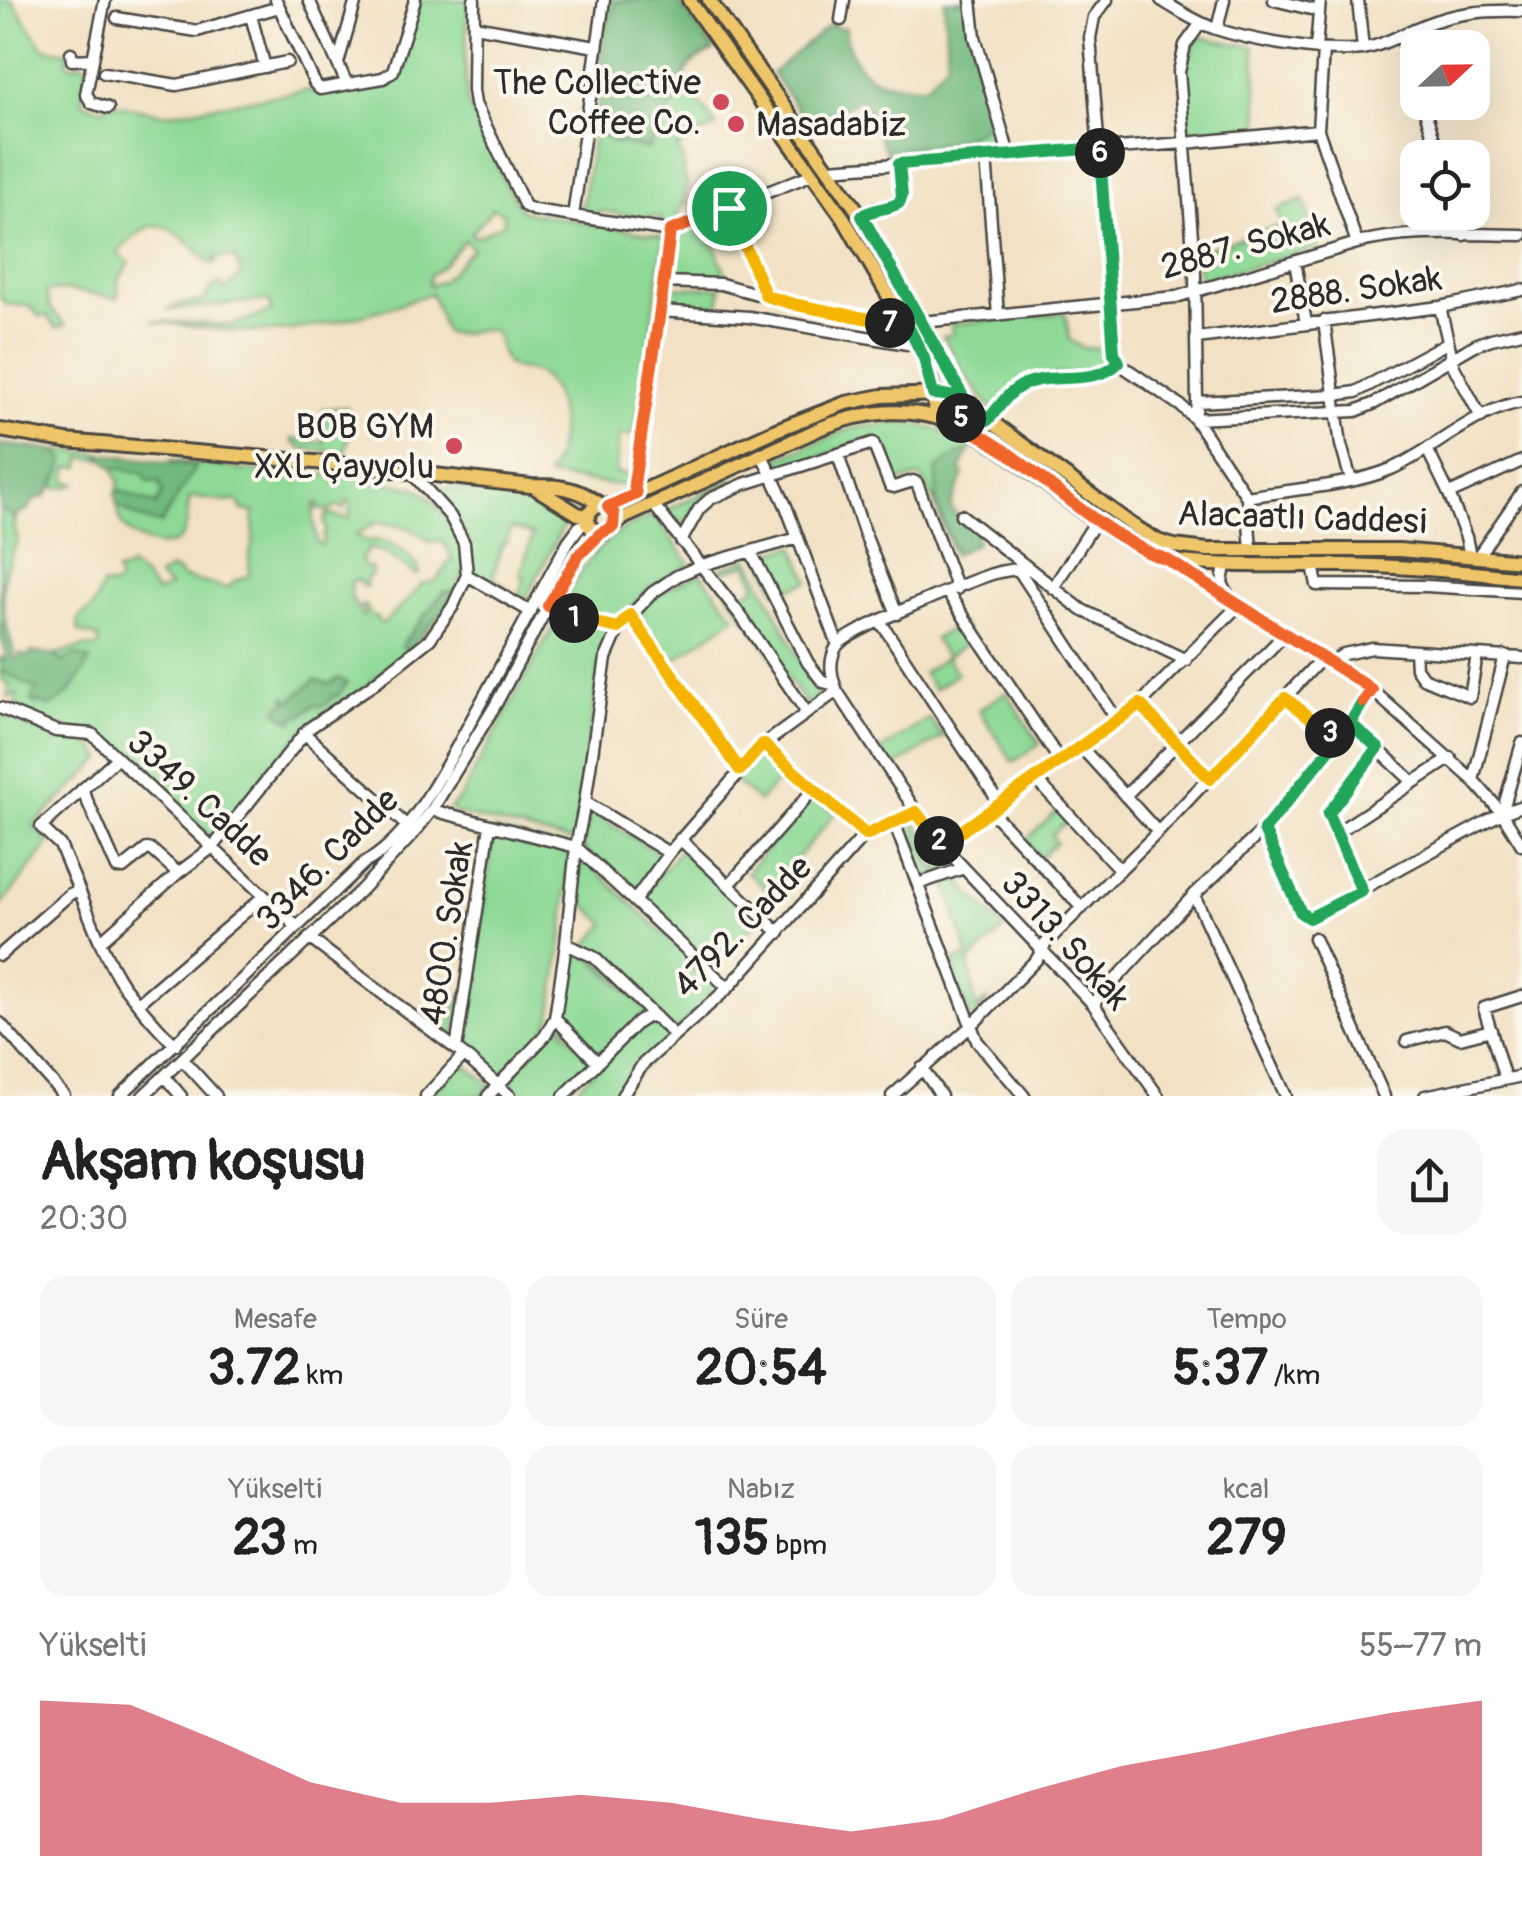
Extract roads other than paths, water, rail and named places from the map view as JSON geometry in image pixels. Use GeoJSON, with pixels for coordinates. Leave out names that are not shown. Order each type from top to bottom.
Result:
{"type":"FeatureCollection","features":[{"type":"Feature","properties":{"kind":"main road"},"geometry":{"type":"LineString","coordinates":[[690,0],[854,234],[919,346],[928,368],[936,416]]}},
{"type":"Feature","properties":{"kind":"main road"},"geometry":{"type":"LineString","coordinates":[[708,0],[862,216],[966,402],[957,423]]}},
{"type":"Feature","properties":{"kind":"main road"},"geometry":{"type":"LineString","coordinates":[[758,96],[770,86]]}},
{"type":"Feature","properties":{"kind":"main road","name":"Alacaatlı Caddesi"},"geometry":{"type":"LineString","coordinates":[[604,506],[834,406],[882,396],[951,395],[1158,541],[1190,549],[1382,550],[1522,560]]}},
{"type":"Feature","properties":{"kind":"main road","name":"Alacaatlı Caddesi"},"geometry":{"type":"LineString","coordinates":[[615,523],[761,453],[852,417],[883,412],[936,416],[957,423],[1003,450],[1096,521],[1138,548],[1166,559],[1225,565],[1425,568],[1522,578]]}},
{"type":"Feature","properties":{"kind":"main road"},"geometry":{"type":"LineString","coordinates":[[0,430],[66,441],[552,486],[579,492],[604,506],[614,514],[615,523],[601,533],[591,529],[587,520],[562,502],[531,486]]}},
{"type":"Feature","properties":{"kind":"main road"},"geometry":{"type":"LineString","coordinates":[[587,520],[592,508],[604,506]]}},
{"type":"Feature","properties":{"kind":"street"},"geometry":{"type":"LineString","coordinates":[[105,0],[86,97],[108,108]]}},
{"type":"Feature","properties":{"kind":"street"},"geometry":{"type":"LineString","coordinates":[[308,0],[347,84]]}},
{"type":"Feature","properties":{"kind":"street"},"geometry":{"type":"LineString","coordinates":[[338,63],[356,0]]}},
{"type":"Feature","properties":{"kind":"street"},"geometry":{"type":"LineString","coordinates":[[117,18],[197,31],[278,4],[320,89],[383,78],[393,71],[416,0]]}},
{"type":"Feature","properties":{"kind":"street"},"geometry":{"type":"LineString","coordinates":[[474,0],[476,109],[521,202],[529,208],[670,231],[813,174]]}},
{"type":"Feature","properties":{"kind":"street"},"geometry":{"type":"LineString","coordinates":[[573,216],[604,0]]}},
{"type":"Feature","properties":{"kind":"street"},"geometry":{"type":"LineString","coordinates":[[842,20],[844,0]]}},
{"type":"Feature","properties":{"kind":"street"},"geometry":{"type":"LineString","coordinates":[[971,0],[975,37],[1010,155]]}},
{"type":"Feature","properties":{"kind":"street"},"geometry":{"type":"LineString","coordinates":[[1107,0],[1094,17],[1090,34],[1114,353],[1119,362],[1194,419],[1247,497],[1251,549]]}},
{"type":"Feature","properties":{"kind":"street"},"geometry":{"type":"LineString","coordinates":[[1162,0],[1217,29],[1320,49],[1362,50],[1400,35]]}},
{"type":"Feature","properties":{"kind":"street"},"geometry":{"type":"LineString","coordinates":[[1217,29],[1224,0]]}},
{"type":"Feature","properties":{"kind":"street"},"geometry":{"type":"LineString","coordinates":[[1274,0],[1320,6],[1318,130],[1357,243]]}},
{"type":"Feature","properties":{"kind":"street"},"geometry":{"type":"LineString","coordinates":[[1358,0],[1362,50]]}},
{"type":"Feature","properties":{"kind":"street"},"geometry":{"type":"LineString","coordinates":[[1412,30],[1465,13],[1522,12]]}},
{"type":"Feature","properties":{"kind":"street"},"geometry":{"type":"LineString","coordinates":[[251,16],[266,67]]}},
{"type":"Feature","properties":{"kind":"street"},"geometry":{"type":"LineString","coordinates":[[1194,419],[1195,275],[1179,62],[1201,23]]}},
{"type":"Feature","properties":{"kind":"street"},"geometry":{"type":"LineString","coordinates":[[474,26],[596,47]]}},
{"type":"Feature","properties":{"kind":"street"},"geometry":{"type":"LineString","coordinates":[[71,53],[72,60],[93,59]]}},
{"type":"Feature","properties":{"kind":"street"},"geometry":{"type":"LineString","coordinates":[[104,72],[177,85],[287,62]]}},
{"type":"Feature","properties":{"kind":"street"},"geometry":{"type":"LineString","coordinates":[[828,169],[1318,130]]}},
{"type":"Feature","properties":{"kind":"street"},"geometry":{"type":"LineString","coordinates":[[986,157],[998,316]]}},
{"type":"Feature","properties":{"kind":"street"},"geometry":{"type":"LineString","coordinates":[[862,216],[899,203],[899,164]]}},
{"type":"Feature","properties":{"kind":"street"},"geometry":{"type":"LineString","coordinates":[[729,208],[766,296]]}},
{"type":"Feature","properties":{"kind":"street"},"geometry":{"type":"LineString","coordinates":[[1462,230],[1464,235]]}},
{"type":"Feature","properties":{"kind":"street"},"geometry":{"type":"LineString","coordinates":[[636,494],[634,483],[670,231]]}},
{"type":"Feature","properties":{"kind":"street","name":"2887. Sokak"},"geometry":{"type":"LineString","coordinates":[[922,322],[1168,298],[1357,243],[1396,236],[1522,236]]}},
{"type":"Feature","properties":{"kind":"street"},"geometry":{"type":"LineString","coordinates":[[1295,262],[1306,323]]}},
{"type":"Feature","properties":{"kind":"street"},"geometry":{"type":"LineString","coordinates":[[664,282],[720,284],[797,305],[908,326]]}},
{"type":"Feature","properties":{"kind":"street","name":"2888. Sokak"},"geometry":{"type":"LineString","coordinates":[[1197,338],[1440,307],[1522,290]]}},
{"type":"Feature","properties":{"kind":"street"},"geometry":{"type":"LineString","coordinates":[[1440,307],[1450,359],[1481,417]]}},
{"type":"Feature","properties":{"kind":"street"},"geometry":{"type":"LineString","coordinates":[[660,311],[749,317],[919,346]]}},
{"type":"Feature","properties":{"kind":"street"},"geometry":{"type":"LineString","coordinates":[[1324,320],[1342,455],[1350,480]]}},
{"type":"Feature","properties":{"kind":"street"},"geometry":{"type":"LineString","coordinates":[[1194,419],[1336,414],[1366,408],[1483,341],[1522,332]]}},
{"type":"Feature","properties":{"kind":"street"},"geometry":{"type":"LineString","coordinates":[[1197,402],[1356,392],[1447,343]]}},
{"type":"Feature","properties":{"kind":"street"},"geometry":{"type":"LineString","coordinates":[[988,420],[1021,386],[1101,374],[1119,362]]}},
{"type":"Feature","properties":{"kind":"street"},"geometry":{"type":"LineString","coordinates":[[1247,497],[1386,471],[1502,406],[1522,402]]}},
{"type":"Feature","properties":{"kind":"street"},"geometry":{"type":"LineString","coordinates":[[682,541],[710,498],[874,444],[890,486],[916,482],[952,591],[1060,761]]}},
{"type":"Feature","properties":{"kind":"street"},"geometry":{"type":"LineString","coordinates":[[1427,450],[1474,556]]}},
{"type":"Feature","properties":{"kind":"street"},"geometry":{"type":"LineString","coordinates":[[761,453],[774,476],[838,645]]}},
{"type":"Feature","properties":{"kind":"street"},"geometry":{"type":"LineString","coordinates":[[838,455],[897,614]]}},
{"type":"Feature","properties":{"kind":"street"},"geometry":{"type":"LineString","coordinates":[[1449,494],[1522,462]]}},
{"type":"Feature","properties":{"kind":"street"},"geometry":{"type":"LineString","coordinates":[[101,942],[213,847],[304,733],[430,639],[453,606],[467,575],[464,543],[443,506],[412,472]]}},
{"type":"Feature","properties":{"kind":"street"},"geometry":{"type":"LineString","coordinates":[[1474,556],[1522,492]]}},
{"type":"Feature","properties":{"kind":"street"},"geometry":{"type":"LineString","coordinates":[[653,504],[741,616],[807,712]]}},
{"type":"Feature","properties":{"kind":"street"},"geometry":{"type":"LineString","coordinates":[[962,514],[1024,569],[1082,610],[1186,660]]}},
{"type":"Feature","properties":{"kind":"street","name":"3346. Cadde"},"geometry":{"type":"LineString","coordinates":[[120,1096],[406,826],[435,784],[568,542],[587,520]]}},
{"type":"Feature","properties":{"kind":"street"},"geometry":{"type":"LineString","coordinates":[[1053,588],[1096,521]]}},
{"type":"Feature","properties":{"kind":"street","name":"3346. Cadde"},"geometry":{"type":"LineString","coordinates":[[143,1096],[414,833],[496,704],[578,556],[601,533]]}},
{"type":"Feature","properties":{"kind":"street"},"geometry":{"type":"LineString","coordinates":[[488,1096],[545,1036],[555,1018],[576,847],[606,658],[618,628],[664,584],[702,565],[798,538]]}},
{"type":"Feature","properties":{"kind":"street","name":"3313. Sokak"},"geometry":{"type":"LineString","coordinates":[[750,552],[808,663],[824,682],[836,688],[916,812],[942,845],[1093,1004],[1158,1096]]}},
{"type":"Feature","properties":{"kind":"street"},"geometry":{"type":"LineString","coordinates":[[1166,559],[1372,690],[1473,780],[1502,813],[1522,845]]}},
{"type":"Feature","properties":{"kind":"street"},"geometry":{"type":"LineString","coordinates":[[1225,565],[1222,582],[1235,602]]}},
{"type":"Feature","properties":{"kind":"street"},"geometry":{"type":"LineString","coordinates":[[1313,565],[1317,585],[1522,592]]}},
{"type":"Feature","properties":{"kind":"street"},"geometry":{"type":"LineString","coordinates":[[1425,568],[1426,586]]}},
{"type":"Feature","properties":{"kind":"street"},"geometry":{"type":"LineString","coordinates":[[635,900],[668,853],[763,744],[836,688],[831,672],[838,645],[880,620],[994,574],[1024,569]]}},
{"type":"Feature","properties":{"kind":"street"},"geometry":{"type":"LineString","coordinates":[[1024,569],[1118,720]]}},
{"type":"Feature","properties":{"kind":"street"},"geometry":{"type":"LineString","coordinates":[[467,575],[530,612]]}},
{"type":"Feature","properties":{"kind":"street"},"geometry":{"type":"LineString","coordinates":[[942,845],[1140,704],[1186,660],[1235,602]]}},
{"type":"Feature","properties":{"kind":"street"},"geometry":{"type":"LineString","coordinates":[[548,606],[587,622],[618,628]]}},
{"type":"Feature","properties":{"kind":"street"},"geometry":{"type":"LineString","coordinates":[[630,615],[740,770]]}},
{"type":"Feature","properties":{"kind":"street"},"geometry":{"type":"LineString","coordinates":[[880,620],[996,807],[1082,908]]}},
{"type":"Feature","properties":{"kind":"street"},"geometry":{"type":"LineString","coordinates":[[1126,796],[1285,634]]}},
{"type":"Feature","properties":{"kind":"street"},"geometry":{"type":"LineString","coordinates":[[892,1096],[970,1026],[1046,943],[1326,660],[1354,650],[1388,648],[1522,658]]}},
{"type":"Feature","properties":{"kind":"street"},"geometry":{"type":"LineString","coordinates":[[1415,651],[1420,676],[1470,697],[1478,655]]}},
{"type":"Feature","properties":{"kind":"street"},"geometry":{"type":"LineString","coordinates":[[1473,780],[1505,656]]}},
{"type":"Feature","properties":{"kind":"street"},"geometry":{"type":"LineString","coordinates":[[1093,1004],[1194,896],[1264,830],[1338,739],[1372,690]]}},
{"type":"Feature","properties":{"kind":"street"},"geometry":{"type":"LineString","coordinates":[[1285,698],[1338,739]]}},
{"type":"Feature","properties":{"kind":"street"},"geometry":{"type":"LineString","coordinates":[[1140,704],[1210,779]]}},
{"type":"Feature","properties":{"kind":"street","name":"3349. Cadde"},"geometry":{"type":"LineString","coordinates":[[0,708],[56,730],[92,734],[297,927]]}},
{"type":"Feature","properties":{"kind":"street"},"geometry":{"type":"LineString","coordinates":[[1350,723],[1413,782]]}},
{"type":"Feature","properties":{"kind":"street"},"geometry":{"type":"LineString","coordinates":[[304,733],[406,826]]}},
{"type":"Feature","properties":{"kind":"street"},"geometry":{"type":"LineString","coordinates":[[1502,813],[1522,743]]}},
{"type":"Feature","properties":{"kind":"street"},"geometry":{"type":"LineString","coordinates":[[763,744],[866,835]]}},
{"type":"Feature","properties":{"kind":"street"},"geometry":{"type":"LineString","coordinates":[[1080,746],[1158,832]]}},
{"type":"Feature","properties":{"kind":"street"},"geometry":{"type":"LineString","coordinates":[[1362,891],[1328,814],[1378,748]]}},
{"type":"Feature","properties":{"kind":"street"},"geometry":{"type":"LineString","coordinates":[[118,758],[41,827],[60,845],[122,982],[175,1046]]}},
{"type":"Feature","properties":{"kind":"street"},"geometry":{"type":"LineString","coordinates":[[1336,833],[1451,758]]}},
{"type":"Feature","properties":{"kind":"street"},"geometry":{"type":"LineString","coordinates":[[1036,779],[1120,870]]}},
{"type":"Feature","properties":{"kind":"street"},"geometry":{"type":"LineString","coordinates":[[82,789],[117,868],[123,868],[148,849],[178,873]]}},
{"type":"Feature","properties":{"kind":"street"},"geometry":{"type":"LineString","coordinates":[[729,885],[814,790]]}},
{"type":"Feature","properties":{"kind":"street"},"geometry":{"type":"LineString","coordinates":[[585,802],[668,853]]}},
{"type":"Feature","properties":{"kind":"street"},"geometry":{"type":"LineString","coordinates":[[1264,830],[1306,918],[1522,806]]}},
{"type":"Feature","properties":{"kind":"street"},"geometry":{"type":"LineString","coordinates":[[432,810],[576,847],[728,988]]}},
{"type":"Feature","properties":{"kind":"street","name":"4792. Cadde"},"geometry":{"type":"LineString","coordinates":[[622,1096],[642,1064],[728,988],[856,844],[866,835],[916,812]]}},
{"type":"Feature","properties":{"kind":"street"},"geometry":{"type":"LineString","coordinates":[[894,822],[977,1041],[1024,1096]]}},
{"type":"Feature","properties":{"kind":"street","name":"4800. Sokak"},"geometry":{"type":"LineString","coordinates":[[460,1052],[490,824]]}},
{"type":"Feature","properties":{"kind":"street"},"geometry":{"type":"LineString","coordinates":[[680,840],[780,933]]}},
{"type":"Feature","properties":{"kind":"street"},"geometry":{"type":"LineString","coordinates":[[918,884],[964,868]]}},
{"type":"Feature","properties":{"kind":"street"},"geometry":{"type":"LineString","coordinates":[[0,955],[79,890]]}},
{"type":"Feature","properties":{"kind":"street"},"geometry":{"type":"LineString","coordinates":[[138,1003],[264,896]]}},
{"type":"Feature","properties":{"kind":"street"},"geometry":{"type":"LineString","coordinates":[[1194,896],[1286,1096]]}},
{"type":"Feature","properties":{"kind":"street"},"geometry":{"type":"LineString","coordinates":[[309,938],[460,1052],[510,1096]]}},
{"type":"Feature","properties":{"kind":"street"},"geometry":{"type":"LineString","coordinates":[[1314,938],[1384,1096]]}},
{"type":"Feature","properties":{"kind":"street"},"geometry":{"type":"LineString","coordinates":[[566,944],[594,957],[674,1035]]}},
{"type":"Feature","properties":{"kind":"street"},"geometry":{"type":"LineString","coordinates":[[1505,1080],[1484,1008],[1522,996]]}},
{"type":"Feature","properties":{"kind":"street"},"geometry":{"type":"LineString","coordinates":[[564,1096],[642,1019],[656,1017]]}},
{"type":"Feature","properties":{"kind":"street"},"geometry":{"type":"LineString","coordinates":[[555,1018],[597,1062]]}},
{"type":"Feature","properties":{"kind":"street"},"geometry":{"type":"LineString","coordinates":[[0,1023],[64,1096]]}},
{"type":"Feature","properties":{"kind":"street"},"geometry":{"type":"LineString","coordinates":[[1406,1041],[1445,1031],[1460,1038],[1490,1030]]}},
{"type":"Feature","properties":{"kind":"street"},"geometry":{"type":"LineString","coordinates":[[426,1096],[460,1052]]}},
{"type":"Feature","properties":{"kind":"street"},"geometry":{"type":"LineString","coordinates":[[183,1060],[216,1096]]}},
{"type":"Feature","properties":{"kind":"street"},"geometry":{"type":"LineString","coordinates":[[922,1068],[941,1096]]}},
{"type":"Feature","properties":{"kind":"street"},"geometry":{"type":"LineString","coordinates":[[1426,1096],[1487,1090],[1522,1076]]}},
{"type":"Feature","properties":{"kind":"street"},"geometry":{"type":"LineString","coordinates":[[164,1077],[181,1096]]}},
{"type":"Feature","properties":{"kind":"place","name":"The Collective Coffee Co."},"geometry":{"type":"Point","coordinates":[721,102]}},
{"type":"Feature","properties":{"kind":"place","name":"Masadabiz"},"geometry":{"type":"Point","coordinates":[736,124]}},
{"type":"Feature","properties":{"kind":"place","name":"BOB GYM XXL Çayyolu"},"geometry":{"type":"Point","coordinates":[454,446]}}]}
